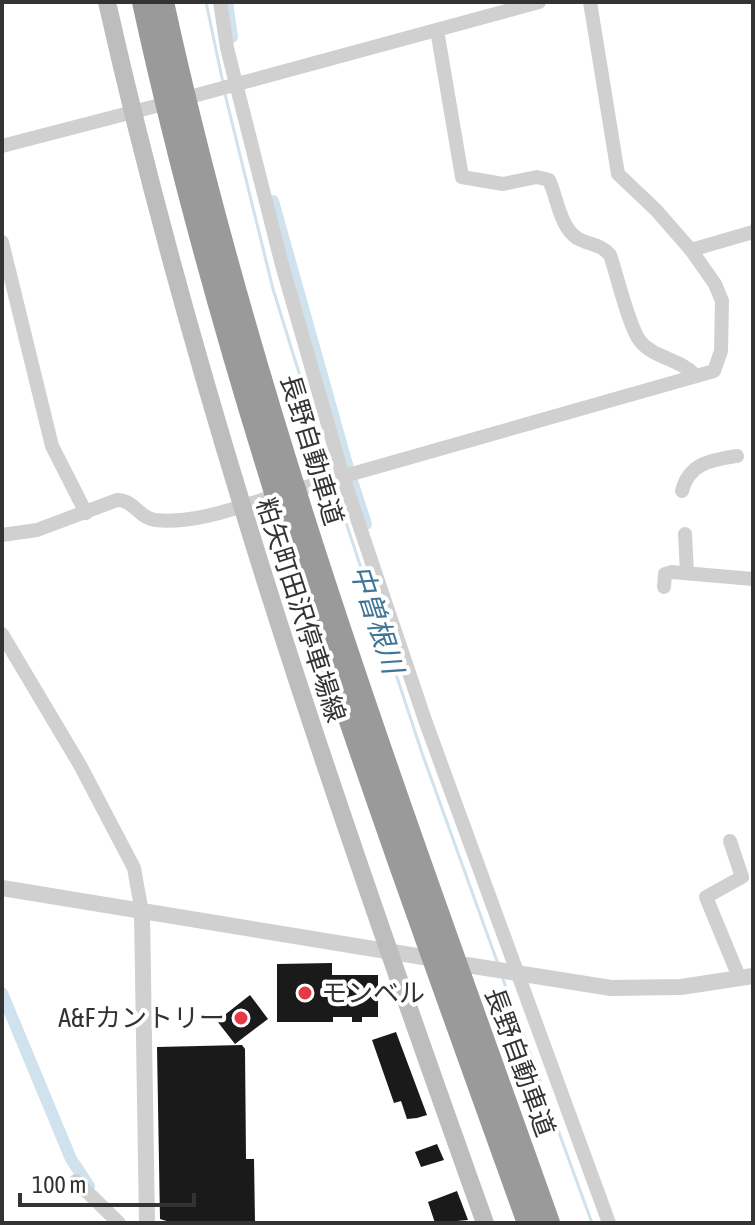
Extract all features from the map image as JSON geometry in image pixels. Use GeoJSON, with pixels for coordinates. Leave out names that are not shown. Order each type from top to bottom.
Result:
{"type":"FeatureCollection","features":[{"type":"Feature","properties":{"kind":"highway","name":"長野自動車道"},"geometry":{"type":"LineString","coordinates":[[144,2],[193,199],[280,510],[337,685],[529,1223]]}},
{"type":"Feature","properties":{"kind":"highway","name":"長野自動車道"},"geometry":{"type":"LineString","coordinates":[[162,2],[251,346],[303,519],[356,680],[548,1223]]}},
{"type":"Feature","properties":{"kind":"main road","name":"粕矢町田沢停車場線"},"geometry":{"type":"LineString","coordinates":[[107,2],[132,112],[240,507],[389,951],[485,1223]]}},
{"type":"Feature","properties":{"kind":"street"},"geometry":{"type":"LineString","coordinates":[[220,2],[282,265],[343,477],[515,973],[609,1223]]}},
{"type":"Feature","properties":{"kind":"street"},"geometry":{"type":"LineString","coordinates":[[197,95],[539,2]]}},
{"type":"Feature","properties":{"kind":"street"},"geometry":{"type":"LineString","coordinates":[[306,487],[694,374],[714,371],[718,360],[722,301],[715,284],[691,250],[656,210],[618,174],[590,2]]}},
{"type":"Feature","properties":{"kind":"street"},"geometry":{"type":"LineString","coordinates":[[437,30],[462,177],[503,184],[537,177],[549,180],[567,227],[577,238],[601,246],[610,255],[640,341],[685,365],[694,374]]}},
{"type":"Feature","properties":{"kind":"street"},"geometry":{"type":"LineString","coordinates":[[2,146],[156,106]]}},
{"type":"Feature","properties":{"kind":"street"},"geometry":{"type":"LineString","coordinates":[[691,250],[753,232]]}},
{"type":"Feature","properties":{"kind":"street"},"geometry":{"type":"LineString","coordinates":[[2,242],[52,446],[86,513]]}},
{"type":"Feature","properties":{"kind":"street"},"geometry":{"type":"LineString","coordinates":[[682,491],[690,472],[700,464],[737,456]]}},
{"type":"Feature","properties":{"kind":"street"},"geometry":{"type":"LineString","coordinates":[[2,535],[37,530],[117,500],[130,503],[154,520],[217,514],[265,499]]}},
{"type":"Feature","properties":{"kind":"street"},"geometry":{"type":"LineString","coordinates":[[685,534],[687,573]]}},
{"type":"Feature","properties":{"kind":"street"},"geometry":{"type":"LineString","coordinates":[[664,587],[665,574],[753,579]]}},
{"type":"Feature","properties":{"kind":"street"},"geometry":{"type":"LineString","coordinates":[[2,634],[80,765],[134,868],[142,913],[147,1223]]}},
{"type":"Feature","properties":{"kind":"street"},"geometry":{"type":"LineString","coordinates":[[467,965],[611,988],[681,987],[746,976],[706,897],[742,877],[730,841]]}},
{"type":"Feature","properties":{"kind":"street"},"geometry":{"type":"LineString","coordinates":[[2,888],[423,957]]}},
{"type":"Feature","properties":{"kind":"street"},"geometry":{"type":"LineString","coordinates":[[76,1181],[119,1223]]}},
{"type":"Feature","properties":{"kind":"building","name":"モンベル"},"geometry":{"type":"Polygon","coordinates":[[[332,963],[332,975],[378,975],[378,1017],[362,1017],[362,1022],[352,1022],[352,1017],[333,1017],[333,1022],[277,1022],[277,964],[332,963]]]}},
{"type":"Feature","properties":{"kind":"building","name":"A&Fカントリー"},"geometry":{"type":"Polygon","coordinates":[[[250,995],[268,1019],[235,1044],[217,1021],[250,995]]]}},
{"type":"Feature","properties":{"kind":"building"},"geometry":{"type":"Polygon","coordinates":[[[396,1032],[427,1115],[407,1119],[401,1101],[394,1103],[372,1040],[396,1032]]]}},
{"type":"Feature","properties":{"kind":"building"},"geometry":{"type":"Polygon","coordinates":[[[242,1045],[245,1049],[246,1159],[254,1159],[255,1223],[173,1223],[160,1219],[157,1047],[242,1045]]]}},
{"type":"Feature","properties":{"kind":"building"},"geometry":{"type":"Polygon","coordinates":[[[437,1144],[444,1160],[421,1167],[415,1152],[437,1144]]]}},
{"type":"Feature","properties":{"kind":"building"},"geometry":{"type":"Polygon","coordinates":[[[457,1191],[468,1220],[435,1223],[428,1202],[457,1191]]]}},
{"type":"Feature","properties":{"kind":"waterway","name":"中曽根川"},"geometry":{"type":"LineString","coordinates":[[206,2],[223,83]]}},
{"type":"Feature","properties":{"kind":"waterway"},"geometry":{"type":"LineString","coordinates":[[227,2],[232,37]]}},
{"type":"Feature","properties":{"kind":"waterway","name":"中曽根川"},"geometry":{"type":"LineString","coordinates":[[225,94],[273,289],[331,476]]}},
{"type":"Feature","properties":{"kind":"waterway"},"geometry":{"type":"LineString","coordinates":[[273,201],[348,468]]}},
{"type":"Feature","properties":{"kind":"waterway"},"geometry":{"type":"LineString","coordinates":[[352,481],[366,524]]}},
{"type":"Feature","properties":{"kind":"waterway","name":"中曽根川"},"geometry":{"type":"LineString","coordinates":[[333,483],[422,753],[498,964]]}},
{"type":"Feature","properties":{"kind":"waterway","name":"中曽根川"},"geometry":{"type":"LineString","coordinates":[[503,979],[592,1223]]}},
{"type":"Feature","properties":{"kind":"waterway"},"geometry":{"type":"LineString","coordinates":[[2,993],[71,1159],[89,1186]]}},
{"type":"Feature","properties":{"kind":"place","name":"モンベル"},"geometry":{"type":"Point","coordinates":[305,993]}},
{"type":"Feature","properties":{"kind":"place","name":"A&Fカントリー"},"geometry":{"type":"Point","coordinates":[241,1018]}}]}
